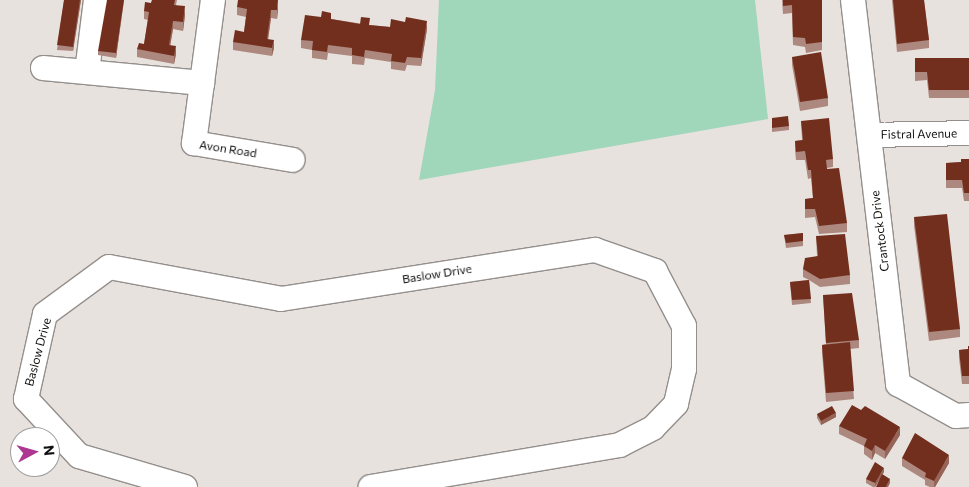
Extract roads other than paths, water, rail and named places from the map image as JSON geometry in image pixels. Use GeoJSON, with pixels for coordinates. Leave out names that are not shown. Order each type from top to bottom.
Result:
{"type":"FeatureCollection","features":[{"type":"Feature","properties":{"kind":"street"},"geometry":{"type":"LineString","coordinates":[[87,72],[96,0]]}},
{"type":"Feature","properties":{"kind":"street","name":"Avon Road"},"geometry":{"type":"LineString","coordinates":[[213,0],[194,143],[293,160]]}},
{"type":"Feature","properties":{"kind":"street","name":"Crantock Drive"},"geometry":{"type":"LineString","coordinates":[[854,0],[898,384],[956,416],[969,415]]}},
{"type":"Feature","properties":{"kind":"street"},"geometry":{"type":"LineString","coordinates":[[43,68],[202,83]]}},
{"type":"Feature","properties":{"kind":"street","name":"Fistral Avenue"},"geometry":{"type":"LineString","coordinates":[[869,135],[969,133]]}},
{"type":"Feature","properties":{"kind":"street","name":"Baslow Drive"},"geometry":{"type":"LineString","coordinates":[[185,487],[79,456],[26,399],[45,314],[109,267],[281,299],[595,250],[655,271],[684,326],[684,369],[676,404],[653,428],[620,445],[371,487]]}}]}
